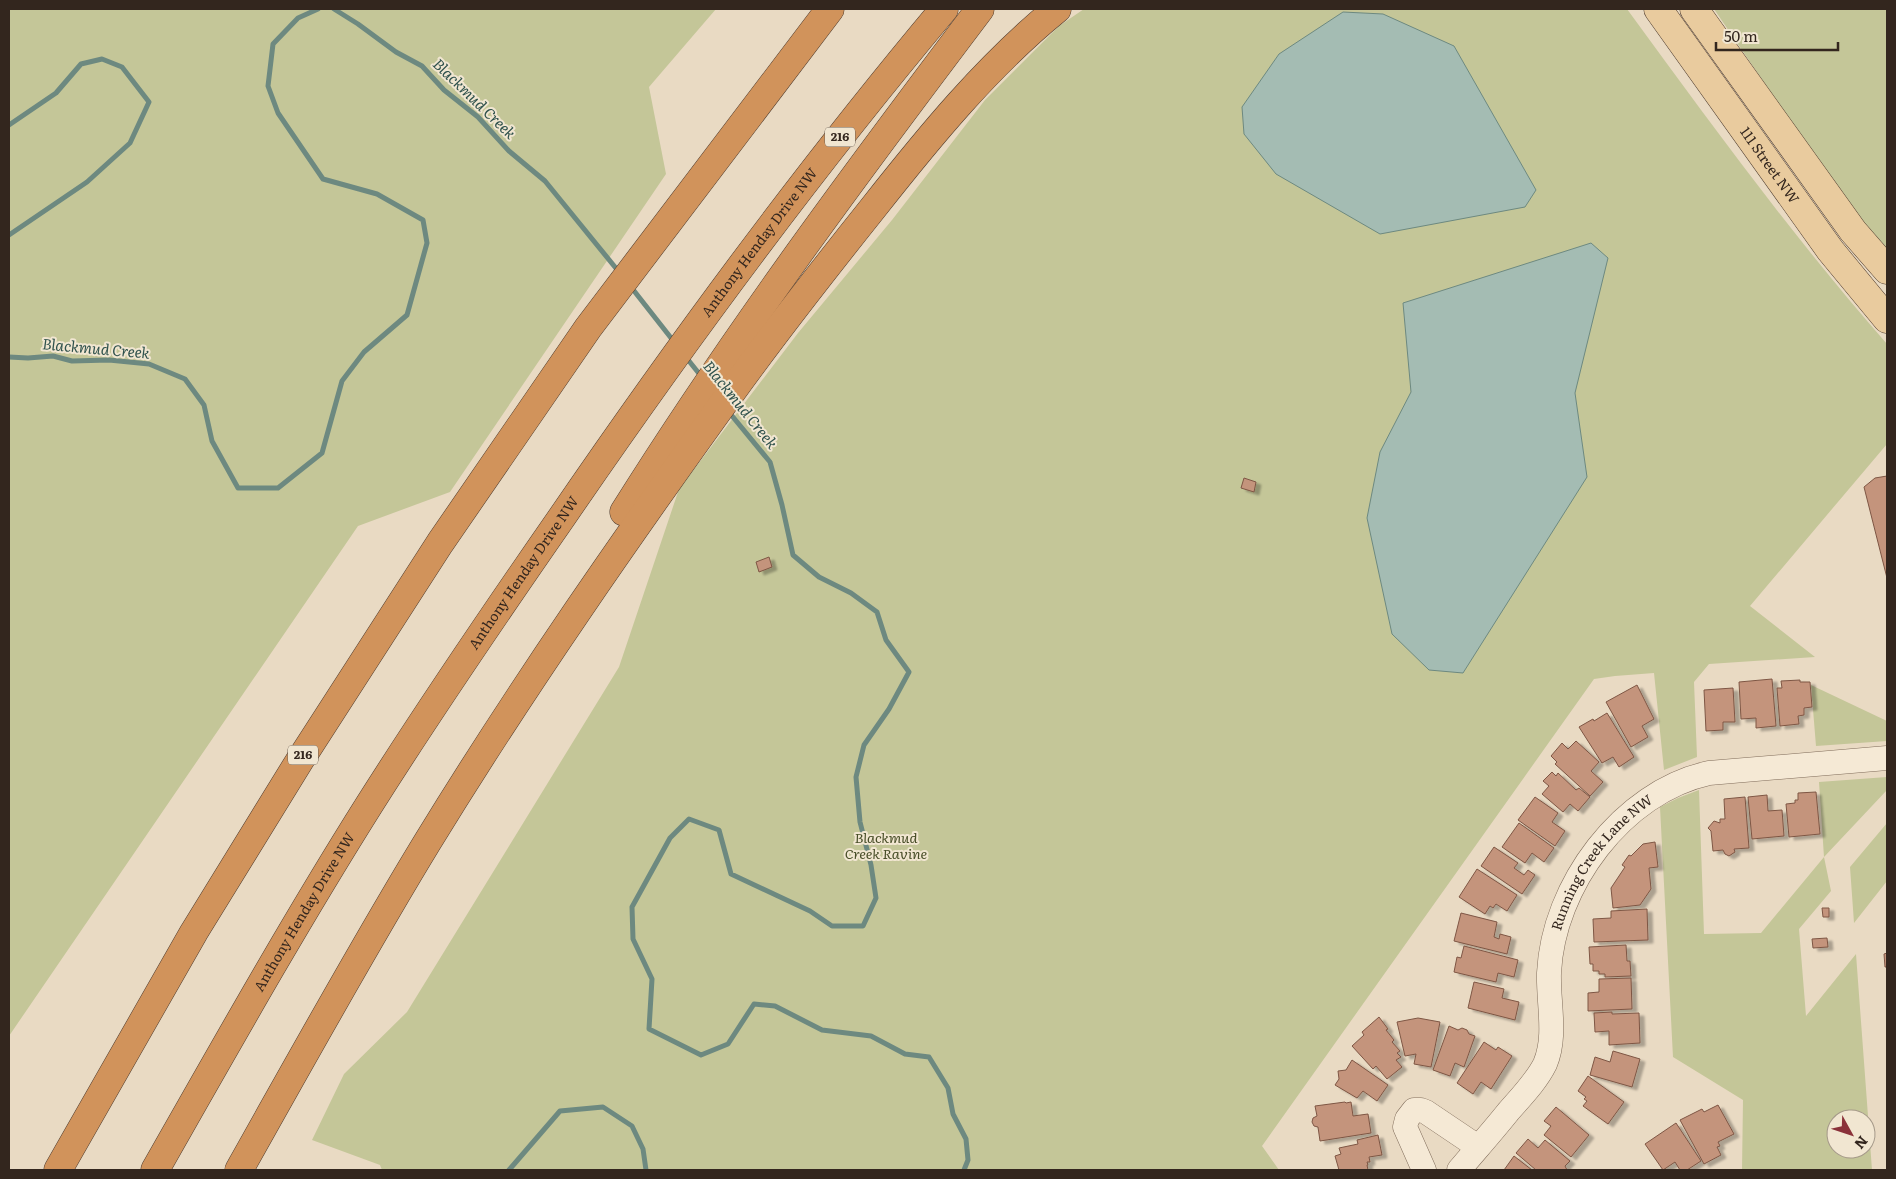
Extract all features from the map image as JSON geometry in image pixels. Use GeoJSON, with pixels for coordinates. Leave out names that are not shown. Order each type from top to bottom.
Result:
{"type":"FeatureCollection","features":[{"type":"Feature","properties":{"kind":"highway","name":"216"},"geometry":{"type":"LineString","coordinates":[[58,1170],[194,932],[300,760],[440,543],[570,354],[830,9]]}},
{"type":"Feature","properties":{"kind":"highway","name":"Anthony Henday Drive NW"},"geometry":{"type":"LineString","coordinates":[[155,1170],[246,1010],[369,805],[492,618],[630,417],[740,267],[809,177],[944,9]]}},
{"type":"Feature","properties":{"kind":"highway"},"geometry":{"type":"LineString","coordinates":[[662,471],[763,304],[879,143],[980,9]]}},
{"type":"Feature","properties":{"kind":"highway"},"geometry":{"type":"LineString","coordinates":[[240,1170],[310,1044],[584,577],[662,471],[917,153],[1000,59],[1057,9]]}},
{"type":"Feature","properties":{"kind":"highway"},"geometry":{"type":"LineString","coordinates":[[171,1170],[246,1010]]}},
{"type":"Feature","properties":{"kind":"main road","name":"111 Street NW"},"geometry":{"type":"LineString","coordinates":[[1658,9],[1830,250],[1887,319]]}},
{"type":"Feature","properties":{"kind":"main road"},"geometry":{"type":"LineString","coordinates":[[1694,9],[1848,223],[1887,270]]}},
{"type":"Feature","properties":{"kind":"street","name":"Running Creek Lane NW"},"geometry":{"type":"LineString","coordinates":[[1459,1170],[1528,1089],[1545,1064],[1550,1042],[1549,974],[1555,934],[1578,879],[1611,831],[1626,816],[1665,788],[1681,780],[1702,774],[1887,758]]}},
{"type":"Feature","properties":{"kind":"street"},"geometry":{"type":"LineString","coordinates":[[1424,1170],[1405,1127],[1407,1119],[1414,1110],[1426,1112],[1478,1148]]}},
{"type":"Feature","properties":{"kind":"green space"},"geometry":{"type":"Polygon","coordinates":[[[9,9],[716,9],[649,87],[666,174],[450,492],[358,526],[9,1036],[9,9]]]}},
{"type":"Feature","properties":{"kind":"green space","name":"Blackmud Creek Ravine"},"geometry":{"type":"Polygon","coordinates":[[[1084,9],[1627,9],[1721,137],[1786,221],[1887,344],[1887,444],[1750,606],[1815,657],[1709,664],[1694,682],[1697,757],[1664,770],[1654,673],[1594,679],[1262,1146],[1279,1170],[382,1170],[380,1165],[312,1140],[344,1074],[407,1012],[619,667],[679,489],[798,333],[892,220],[985,100],[1059,26],[1084,9]]]}},
{"type":"Feature","properties":{"kind":"green space"},"geometry":{"type":"Polygon","coordinates":[[[1714,9],[1887,9],[1887,254],[1863,228],[1714,9]]]}},
{"type":"Feature","properties":{"kind":"green space"},"geometry":{"type":"Polygon","coordinates":[[[1811,685],[1887,721],[1887,741],[1816,746],[1811,685]]]}},
{"type":"Feature","properties":{"kind":"green space"},"geometry":{"type":"Polygon","coordinates":[[[1887,777],[1887,790],[1824,857],[1819,782],[1887,777]]]}},
{"type":"Feature","properties":{"kind":"green space"},"geometry":{"type":"Polygon","coordinates":[[[1699,790],[1704,934],[1761,933],[1824,857],[1831,891],[1799,929],[1806,1016],[1856,954],[1867,1109],[1826,1109],[1826,1159],[1871,1159],[1872,1170],[1742,1170],[1743,1100],[1673,1057],[1660,807],[1699,790]]]}},
{"type":"Feature","properties":{"kind":"green space"},"geometry":{"type":"Polygon","coordinates":[[[1887,823],[1887,881],[1854,923],[1850,867],[1887,823]]]}},
{"type":"Feature","properties":{"kind":"shaded area"},"geometry":{"type":"Polygon","coordinates":[[[1343,12],[1383,14],[1454,46],[1536,190],[1525,207],[1380,234],[1276,174],[1244,134],[1242,107],[1279,54],[1343,12]]]}},
{"type":"Feature","properties":{"kind":"shaded area"},"geometry":{"type":"Polygon","coordinates":[[[1591,243],[1608,258],[1575,393],[1587,477],[1463,673],[1429,670],[1392,634],[1367,518],[1380,452],[1411,392],[1403,303],[1591,243]]]}},
{"type":"Feature","properties":{"kind":"building"},"geometry":{"type":"Polygon","coordinates":[[[1887,476],[1887,578],[1864,487],[1875,478],[1887,476]]]}},
{"type":"Feature","properties":{"kind":"building"},"geometry":{"type":"Polygon","coordinates":[[[1244,478],[1256,482],[1254,492],[1241,488],[1244,478]]]}},
{"type":"Feature","properties":{"kind":"building"},"geometry":{"type":"Polygon","coordinates":[[[769,557],[772,567],[759,572],[756,562],[769,557]]]}},
{"type":"Feature","properties":{"kind":"building"},"geometry":{"type":"Polygon","coordinates":[[[1772,679],[1776,726],[1756,728],[1756,718],[1741,719],[1739,682],[1772,679]]]}},
{"type":"Feature","properties":{"kind":"building"},"geometry":{"type":"Polygon","coordinates":[[[1800,680],[1800,682],[1810,682],[1812,707],[1804,708],[1804,715],[1798,716],[1799,724],[1780,726],[1777,688],[1782,688],[1781,681],[1800,680]]]}},
{"type":"Feature","properties":{"kind":"building"},"geometry":{"type":"Polygon","coordinates":[[[1637,685],[1654,719],[1642,726],[1648,737],[1631,747],[1606,702],[1637,685]]]}},
{"type":"Feature","properties":{"kind":"building"},"geometry":{"type":"Polygon","coordinates":[[[1733,688],[1735,722],[1723,722],[1723,730],[1706,731],[1704,690],[1733,688]]]}},
{"type":"Feature","properties":{"kind":"building"},"geometry":{"type":"Polygon","coordinates":[[[1607,713],[1634,757],[1619,767],[1613,757],[1602,763],[1579,727],[1607,713]]]}},
{"type":"Feature","properties":{"kind":"building"},"geometry":{"type":"Polygon","coordinates":[[[1576,741],[1599,762],[1591,771],[1603,782],[1590,796],[1555,764],[1557,762],[1551,756],[1562,743],[1568,749],[1576,741]]]}},
{"type":"Feature","properties":{"kind":"building"},"geometry":{"type":"Polygon","coordinates":[[[1552,772],[1556,776],[1558,773],[1576,790],[1579,788],[1590,797],[1578,811],[1570,804],[1563,812],[1542,794],[1549,786],[1543,781],[1552,772]]]}},
{"type":"Feature","properties":{"kind":"building"},"geometry":{"type":"Polygon","coordinates":[[[1816,792],[1820,834],[1789,837],[1786,804],[1795,803],[1795,800],[1798,800],[1798,793],[1816,792]]]}},
{"type":"Feature","properties":{"kind":"building"},"geometry":{"type":"Polygon","coordinates":[[[1767,795],[1768,811],[1782,810],[1784,836],[1752,839],[1748,797],[1767,795]]]}},
{"type":"Feature","properties":{"kind":"building"},"geometry":{"type":"Polygon","coordinates":[[[1535,797],[1558,813],[1552,822],[1565,831],[1555,846],[1518,820],[1535,797]]]}},
{"type":"Feature","properties":{"kind":"building"},"geometry":{"type":"Polygon","coordinates":[[[1745,797],[1749,848],[1734,849],[1735,852],[1729,856],[1723,850],[1713,851],[1711,831],[1708,828],[1714,821],[1720,823],[1720,819],[1725,819],[1724,799],[1745,797]]]}},
{"type":"Feature","properties":{"kind":"building"},"geometry":{"type":"Polygon","coordinates":[[[1519,823],[1554,848],[1544,862],[1532,853],[1525,863],[1502,847],[1519,823]]]}},
{"type":"Feature","properties":{"kind":"building"},"geometry":{"type":"Polygon","coordinates":[[[1655,842],[1658,867],[1649,868],[1651,889],[1640,905],[1613,908],[1611,888],[1625,867],[1622,865],[1629,855],[1631,856],[1643,844],[1655,842]]]}},
{"type":"Feature","properties":{"kind":"building"},"geometry":{"type":"Polygon","coordinates":[[[1494,847],[1518,863],[1514,868],[1524,875],[1528,870],[1535,875],[1522,894],[1481,866],[1494,847]]]}},
{"type":"Feature","properties":{"kind":"building"},"geometry":{"type":"Polygon","coordinates":[[[1477,869],[1517,895],[1507,911],[1496,904],[1493,908],[1490,906],[1485,914],[1459,897],[1477,869]]]}},
{"type":"Feature","properties":{"kind":"building"},"geometry":{"type":"Polygon","coordinates":[[[1822,908],[1829,908],[1829,917],[1823,917],[1822,908]]]}},
{"type":"Feature","properties":{"kind":"building"},"geometry":{"type":"Polygon","coordinates":[[[1647,909],[1648,940],[1594,942],[1593,919],[1611,918],[1611,911],[1647,909]]]}},
{"type":"Feature","properties":{"kind":"building"},"geometry":{"type":"Polygon","coordinates":[[[1461,913],[1497,922],[1494,937],[1499,939],[1500,934],[1511,937],[1507,954],[1454,941],[1461,913]]]}},
{"type":"Feature","properties":{"kind":"building"},"geometry":{"type":"Polygon","coordinates":[[[1827,938],[1828,947],[1813,948],[1812,939],[1827,938]]]}},
{"type":"Feature","properties":{"kind":"building"},"geometry":{"type":"Polygon","coordinates":[[[1626,945],[1627,961],[1630,961],[1631,976],[1605,977],[1605,974],[1599,974],[1599,971],[1593,971],[1593,964],[1590,964],[1589,947],[1626,945]]]}},
{"type":"Feature","properties":{"kind":"building"},"geometry":{"type":"Polygon","coordinates":[[[1464,946],[1518,960],[1514,977],[1498,973],[1496,982],[1454,972],[1457,957],[1461,958],[1464,946]]]}},
{"type":"Feature","properties":{"kind":"building"},"geometry":{"type":"Polygon","coordinates":[[[1887,953],[1887,967],[1885,967],[1884,954],[1887,953]]]}},
{"type":"Feature","properties":{"kind":"building"},"geometry":{"type":"Polygon","coordinates":[[[1631,978],[1632,1009],[1588,1011],[1588,993],[1599,992],[1599,979],[1631,978]]]}},
{"type":"Feature","properties":{"kind":"building"},"geometry":{"type":"Polygon","coordinates":[[[1474,982],[1504,989],[1502,998],[1519,1002],[1515,1020],[1468,1008],[1474,982]]]}},
{"type":"Feature","properties":{"kind":"building"},"geometry":{"type":"Polygon","coordinates":[[[1612,1012],[1612,1014],[1639,1013],[1640,1043],[1609,1045],[1609,1031],[1595,1032],[1594,1013],[1612,1012]]]}},
{"type":"Feature","properties":{"kind":"building"},"geometry":{"type":"Polygon","coordinates":[[[1379,1017],[1388,1029],[1386,1030],[1394,1040],[1392,1042],[1400,1051],[1397,1053],[1401,1057],[1396,1060],[1402,1067],[1387,1079],[1376,1066],[1373,1069],[1352,1046],[1364,1035],[1362,1032],[1379,1017]]]}},
{"type":"Feature","properties":{"kind":"building"},"geometry":{"type":"Polygon","coordinates":[[[1418,1018],[1440,1022],[1431,1067],[1414,1064],[1416,1054],[1405,1056],[1397,1022],[1418,1018]]]}},
{"type":"Feature","properties":{"kind":"building"},"geometry":{"type":"Polygon","coordinates":[[[1449,1026],[1458,1030],[1462,1028],[1475,1036],[1464,1067],[1455,1063],[1450,1076],[1433,1070],[1449,1026]]]}},
{"type":"Feature","properties":{"kind":"building"},"geometry":{"type":"Polygon","coordinates":[[[1484,1042],[1496,1050],[1498,1047],[1512,1056],[1491,1089],[1481,1082],[1473,1094],[1457,1083],[1484,1042]]]}},
{"type":"Feature","properties":{"kind":"building"},"geometry":{"type":"Polygon","coordinates":[[[1613,1051],[1640,1059],[1632,1087],[1590,1075],[1595,1057],[1610,1062],[1613,1051]]]}},
{"type":"Feature","properties":{"kind":"building"},"geometry":{"type":"Polygon","coordinates":[[[1352,1060],[1388,1085],[1377,1101],[1363,1091],[1357,1098],[1335,1085],[1339,1079],[1338,1071],[1346,1070],[1352,1060]]]}},
{"type":"Feature","properties":{"kind":"building"},"geometry":{"type":"Polygon","coordinates":[[[1588,1076],[1624,1102],[1608,1124],[1583,1106],[1587,1101],[1584,1099],[1586,1097],[1578,1091],[1588,1076]]]}},
{"type":"Feature","properties":{"kind":"building"},"geometry":{"type":"Polygon","coordinates":[[[1351,1102],[1353,1116],[1368,1114],[1371,1133],[1320,1141],[1318,1127],[1314,1126],[1312,1122],[1313,1118],[1317,1116],[1315,1106],[1351,1102]]]}},
{"type":"Feature","properties":{"kind":"building"},"geometry":{"type":"Polygon","coordinates":[[[1718,1105],[1734,1134],[1718,1142],[1720,1146],[1717,1147],[1721,1155],[1704,1164],[1680,1120],[1702,1109],[1704,1112],[1718,1105]]]}},
{"type":"Feature","properties":{"kind":"building"},"geometry":{"type":"Polygon","coordinates":[[[1556,1107],[1589,1135],[1571,1157],[1544,1135],[1551,1126],[1544,1121],[1556,1107]]]}},
{"type":"Feature","properties":{"kind":"building"},"geometry":{"type":"Polygon","coordinates":[[[1676,1123],[1701,1161],[1687,1170],[1680,1170],[1675,1162],[1663,1170],[1645,1144],[1676,1123]]]}},
{"type":"Feature","properties":{"kind":"building"},"geometry":{"type":"Polygon","coordinates":[[[1378,1135],[1382,1155],[1369,1157],[1370,1162],[1367,1162],[1368,1170],[1339,1170],[1335,1156],[1341,1154],[1339,1148],[1358,1144],[1357,1140],[1378,1135]]]}},
{"type":"Feature","properties":{"kind":"building"},"geometry":{"type":"Polygon","coordinates":[[[1528,1139],[1538,1148],[1545,1140],[1570,1161],[1565,1166],[1567,1170],[1536,1170],[1516,1153],[1528,1139]]]}},
{"type":"Feature","properties":{"kind":"building"},"geometry":{"type":"Polygon","coordinates":[[[1514,1156],[1532,1170],[1504,1170],[1514,1156]]]}},
{"type":"Feature","properties":{"kind":"waterway","name":"Blackmud Creek"},"geometry":{"type":"LineString","coordinates":[[9,357],[53,356],[72,361],[109,360],[149,364],[185,379],[204,405],[212,441],[238,488],[278,488],[322,453],[342,381],[364,352],[407,315],[427,243],[423,220],[377,194],[323,179],[278,113],[268,86],[273,44],[298,18],[318,9]]}},
{"type":"Feature","properties":{"kind":"waterway","name":"Blackmud Creek"},"geometry":{"type":"LineString","coordinates":[[334,9],[396,52],[422,66],[444,90],[478,117],[509,151],[545,181],[619,272]]}},
{"type":"Feature","properties":{"kind":"waterway","name":"Blackmud Creek"},"geometry":{"type":"LineString","coordinates":[[9,125],[56,93],[81,64],[102,59],[122,67],[149,102],[130,143],[87,182],[9,235]]}},
{"type":"Feature","properties":{"kind":"waterway","name":"Blackmud Creek"},"geometry":{"type":"LineString","coordinates":[[631,287],[675,343]]}},
{"type":"Feature","properties":{"kind":"waterway","name":"Blackmud Creek"},"geometry":{"type":"LineString","coordinates":[[685,356],[701,376]]}},
{"type":"Feature","properties":{"kind":"waterway","name":"Blackmud Creek"},"geometry":{"type":"LineString","coordinates":[[728,411],[770,462],[793,555],[819,577],[851,593],[877,612],[886,640],[909,672],[889,709],[864,745],[856,777],[860,822],[871,865],[876,898],[863,926],[832,926],[810,911],[731,874],[719,830],[689,819],[670,838],[632,907],[633,939],[652,979],[649,1029],[701,1055],[728,1044],[754,1004],[775,1006],[822,1030],[871,1036],[905,1054],[929,1057],[948,1088],[953,1114],[966,1139],[968,1160],[964,1170]]}},
{"type":"Feature","properties":{"kind":"waterway","name":"Blackmud Creek"},"geometry":{"type":"LineString","coordinates":[[509,1170],[560,1111],[603,1107],[632,1126],[643,1149],[646,1170]]}}]}
